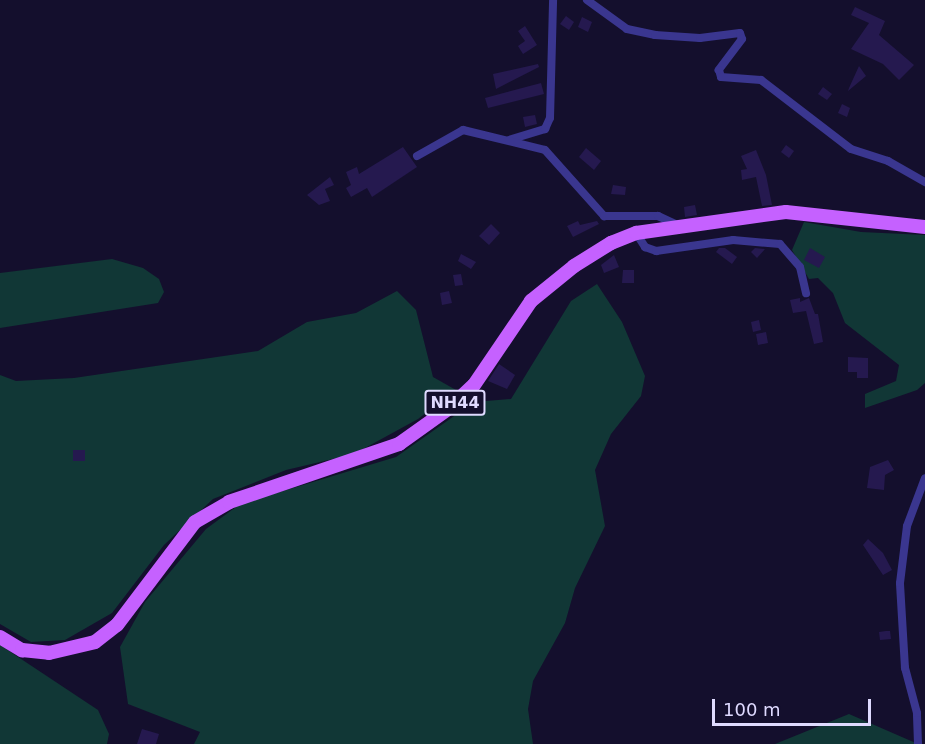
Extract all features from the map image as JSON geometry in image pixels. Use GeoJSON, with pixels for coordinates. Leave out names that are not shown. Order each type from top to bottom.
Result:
{"type":"FeatureCollection","features":[{"type":"Feature","properties":{"kind":"main road","name":"NH44"},"geometry":{"type":"LineString","coordinates":[[0,637],[22,650],[49,653],[95,642],[117,625],[195,522],[229,502],[399,444],[448,410],[474,385],[531,301],[548,286],[611,243],[636,233],[786,213],[925,227]]}},
{"type":"Feature","properties":{"kind":"street"},"geometry":{"type":"LineString","coordinates":[[508,140],[545,129],[550,118],[553,0]]}},
{"type":"Feature","properties":{"kind":"street"},"geometry":{"type":"LineString","coordinates":[[587,0],[627,28],[655,35],[700,38],[740,33],[742,39],[719,70],[721,77],[761,80],[851,149],[888,161],[925,182]]}},
{"type":"Feature","properties":{"kind":"street"},"geometry":{"type":"LineString","coordinates":[[417,156],[463,130],[545,150],[604,216],[658,216],[682,228]]}},
{"type":"Feature","properties":{"kind":"street"},"geometry":{"type":"LineString","coordinates":[[636,233],[645,247],[656,251],[732,240],[780,244],[800,267],[806,293]]}},
{"type":"Feature","properties":{"kind":"street"},"geometry":{"type":"LineString","coordinates":[[918,744],[917,713],[905,668],[900,583],[907,526],[925,478]]}},
{"type":"Feature","properties":{"kind":"green space"},"geometry":{"type":"Polygon","coordinates":[[[804,222],[861,232],[925,235],[925,383],[917,390],[865,408],[865,394],[896,381],[899,365],[845,323],[833,293],[818,278],[809,279],[792,250],[804,222]]]}},
{"type":"Feature","properties":{"kind":"green space"},"geometry":{"type":"Polygon","coordinates":[[[112,259],[143,268],[159,279],[164,292],[158,303],[0,328],[0,273],[112,259]]]}},
{"type":"Feature","properties":{"kind":"green space"},"geometry":{"type":"Polygon","coordinates":[[[597,284],[622,322],[645,376],[641,396],[611,434],[595,470],[605,526],[575,588],[565,623],[533,681],[528,709],[533,744],[194,744],[200,732],[128,704],[120,647],[145,602],[206,529],[240,504],[396,457],[474,402],[511,399],[571,301],[597,284]]]}},
{"type":"Feature","properties":{"kind":"green space"},"geometry":{"type":"Polygon","coordinates":[[[397,291],[416,310],[433,377],[456,390],[418,419],[354,454],[286,470],[213,499],[164,545],[112,613],[65,640],[31,642],[0,624],[0,375],[16,381],[74,378],[258,351],[307,322],[356,313],[397,291]]]}},
{"type":"Feature","properties":{"kind":"green space"},"geometry":{"type":"Polygon","coordinates":[[[0,645],[98,710],[109,734],[107,744],[0,744],[0,645]]]}},
{"type":"Feature","properties":{"kind":"green space"},"geometry":{"type":"Polygon","coordinates":[[[849,714],[918,744],[775,744],[849,714]]]}},
{"type":"Feature","properties":{"kind":"building"},"geometry":{"type":"Polygon","coordinates":[[[855,7],[885,21],[879,35],[914,65],[899,80],[883,64],[851,49],[869,23],[851,15],[855,7]]]}},
{"type":"Feature","properties":{"kind":"building"},"geometry":{"type":"Polygon","coordinates":[[[566,16],[574,22],[569,30],[560,24],[566,16]]]}},
{"type":"Feature","properties":{"kind":"building"},"geometry":{"type":"Polygon","coordinates":[[[582,17],[592,22],[588,32],[578,27],[582,17]]]}},
{"type":"Feature","properties":{"kind":"building"},"geometry":{"type":"Polygon","coordinates":[[[525,26],[537,45],[523,54],[518,46],[525,41],[518,31],[525,26]]]}},
{"type":"Feature","properties":{"kind":"building"},"geometry":{"type":"Polygon","coordinates":[[[538,64],[539,67],[496,89],[493,74],[538,64]]]}},
{"type":"Feature","properties":{"kind":"building"},"geometry":{"type":"Polygon","coordinates":[[[859,66],[866,76],[848,91],[849,88],[859,66]]]}},
{"type":"Feature","properties":{"kind":"building"},"geometry":{"type":"Polygon","coordinates":[[[541,83],[544,94],[488,108],[485,98],[541,83]]]}},
{"type":"Feature","properties":{"kind":"building"},"geometry":{"type":"Polygon","coordinates":[[[823,87],[832,94],[827,100],[818,94],[823,87]]]}},
{"type":"Feature","properties":{"kind":"building"},"geometry":{"type":"Polygon","coordinates":[[[842,104],[850,108],[847,117],[838,113],[842,104]]]}},
{"type":"Feature","properties":{"kind":"building"},"geometry":{"type":"Polygon","coordinates":[[[535,115],[537,124],[525,127],[523,117],[535,115]]]}},
{"type":"Feature","properties":{"kind":"building"},"geometry":{"type":"Polygon","coordinates":[[[786,145],[794,151],[789,158],[781,152],[786,145]]]}},
{"type":"Feature","properties":{"kind":"building"},"geometry":{"type":"Polygon","coordinates":[[[403,147],[417,167],[372,197],[367,188],[351,197],[346,188],[351,185],[346,172],[357,167],[359,174],[403,147]]]}},
{"type":"Feature","properties":{"kind":"building"},"geometry":{"type":"Polygon","coordinates":[[[586,148],[601,161],[594,170],[579,157],[586,148]]]}},
{"type":"Feature","properties":{"kind":"building"},"geometry":{"type":"Polygon","coordinates":[[[756,150],[766,175],[772,205],[762,206],[756,177],[742,180],[741,170],[747,169],[741,156],[756,150]]]}},
{"type":"Feature","properties":{"kind":"building"},"geometry":{"type":"Polygon","coordinates":[[[330,177],[334,185],[325,189],[330,201],[319,205],[307,195],[330,177]]]}},
{"type":"Feature","properties":{"kind":"building"},"geometry":{"type":"Polygon","coordinates":[[[613,185],[626,187],[625,195],[611,194],[613,185]]]}},
{"type":"Feature","properties":{"kind":"building"},"geometry":{"type":"Polygon","coordinates":[[[695,205],[697,215],[685,217],[684,207],[695,205]]]}},
{"type":"Feature","properties":{"kind":"building"},"geometry":{"type":"Polygon","coordinates":[[[578,221],[580,225],[597,221],[599,224],[573,237],[567,226],[578,221]]]}},
{"type":"Feature","properties":{"kind":"building"},"geometry":{"type":"Polygon","coordinates":[[[491,224],[500,233],[489,245],[479,236],[491,224]]]}},
{"type":"Feature","properties":{"kind":"building"},"geometry":{"type":"Polygon","coordinates":[[[719,248],[725,248],[737,257],[732,264],[716,252],[719,248]]]}},
{"type":"Feature","properties":{"kind":"building"},"geometry":{"type":"Polygon","coordinates":[[[755,248],[765,249],[757,258],[751,252],[755,248]]]}},
{"type":"Feature","properties":{"kind":"building"},"geometry":{"type":"Polygon","coordinates":[[[810,248],[825,257],[819,268],[804,260],[810,248]]]}},
{"type":"Feature","properties":{"kind":"building"},"geometry":{"type":"Polygon","coordinates":[[[461,254],[476,262],[471,269],[458,261],[461,254]]]}},
{"type":"Feature","properties":{"kind":"building"},"geometry":{"type":"Polygon","coordinates":[[[614,255],[619,267],[604,273],[601,265],[614,255]]]}},
{"type":"Feature","properties":{"kind":"building"},"geometry":{"type":"Polygon","coordinates":[[[623,270],[634,270],[634,283],[622,283],[623,270]]]}},
{"type":"Feature","properties":{"kind":"building"},"geometry":{"type":"Polygon","coordinates":[[[461,274],[463,285],[455,286],[453,275],[461,274]]]}},
{"type":"Feature","properties":{"kind":"building"},"geometry":{"type":"Polygon","coordinates":[[[449,291],[452,303],[442,305],[440,293],[449,291]]]}},
{"type":"Feature","properties":{"kind":"building"},"geometry":{"type":"Polygon","coordinates":[[[800,298],[800,302],[809,298],[815,314],[818,314],[823,342],[814,344],[806,311],[793,313],[790,300],[800,298]]]}},
{"type":"Feature","properties":{"kind":"building"},"geometry":{"type":"Polygon","coordinates":[[[759,320],[761,330],[753,332],[751,322],[759,320]]]}},
{"type":"Feature","properties":{"kind":"building"},"geometry":{"type":"Polygon","coordinates":[[[766,332],[768,343],[758,345],[756,334],[766,332]]]}},
{"type":"Feature","properties":{"kind":"building"},"geometry":{"type":"Polygon","coordinates":[[[848,357],[868,358],[868,378],[857,378],[857,372],[848,372],[848,357]]]}},
{"type":"Feature","properties":{"kind":"building"},"geometry":{"type":"Polygon","coordinates":[[[499,364],[515,375],[507,389],[488,381],[499,364]]]}},
{"type":"Feature","properties":{"kind":"building"},"geometry":{"type":"Polygon","coordinates":[[[73,450],[85,450],[85,461],[73,461],[73,450]]]}},
{"type":"Feature","properties":{"kind":"building"},"geometry":{"type":"Polygon","coordinates":[[[888,460],[894,470],[885,475],[884,490],[867,488],[870,467],[888,460]]]}},
{"type":"Feature","properties":{"kind":"building"},"geometry":{"type":"Polygon","coordinates":[[[868,539],[883,553],[892,570],[883,575],[863,545],[868,539]]]}},
{"type":"Feature","properties":{"kind":"building"},"geometry":{"type":"Polygon","coordinates":[[[890,631],[891,639],[880,640],[879,632],[890,631]]]}},
{"type":"Feature","properties":{"kind":"building"},"geometry":{"type":"Polygon","coordinates":[[[142,729],[159,734],[156,744],[137,744],[142,729]]]}}]}
